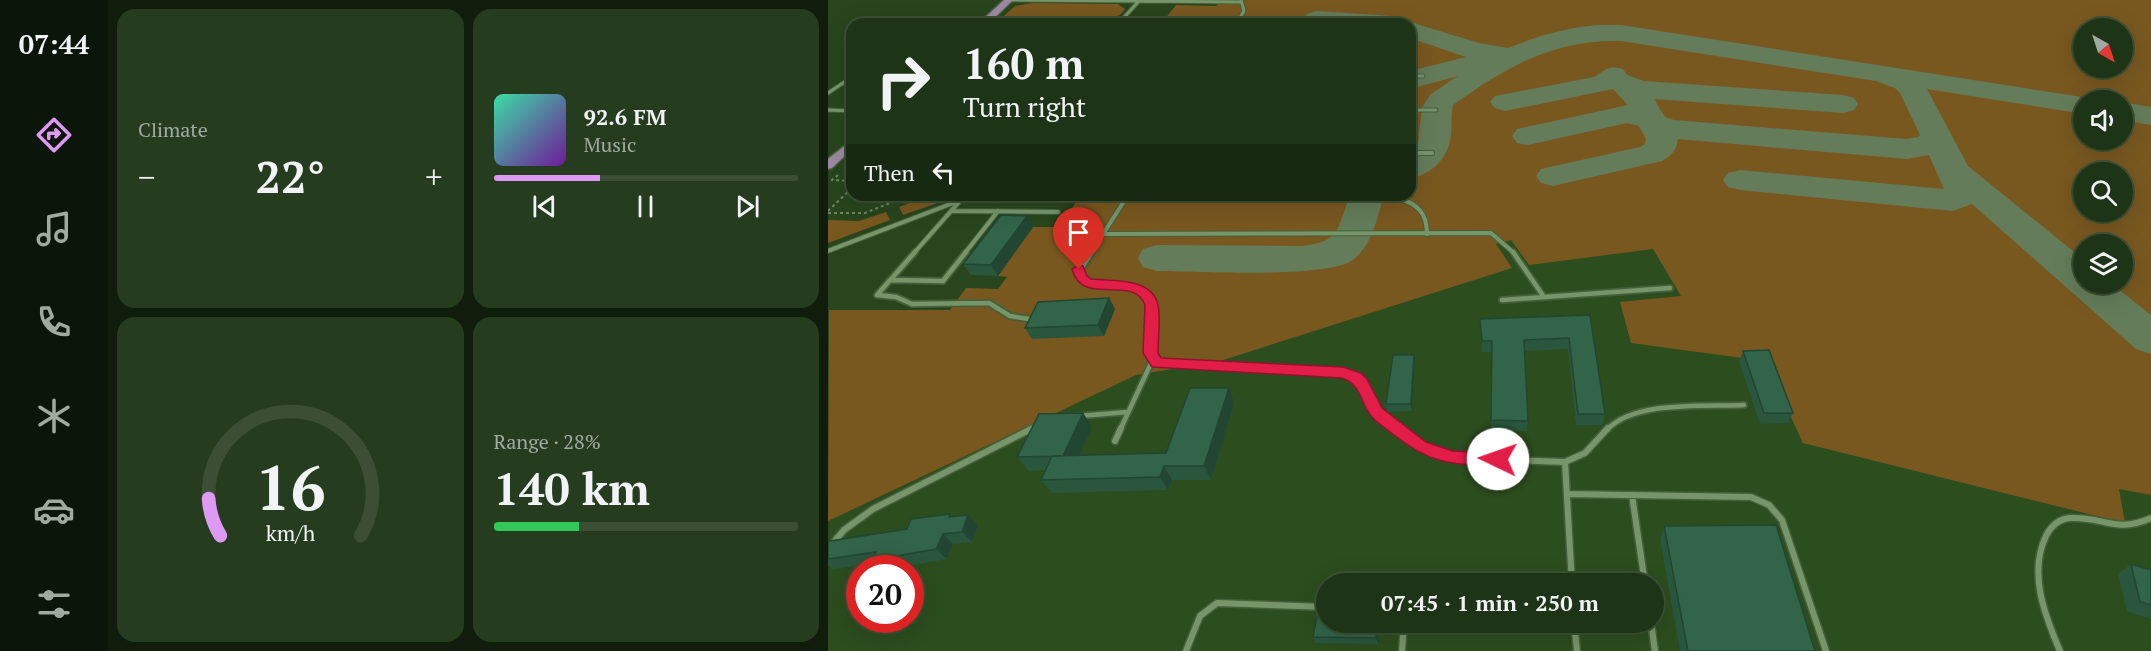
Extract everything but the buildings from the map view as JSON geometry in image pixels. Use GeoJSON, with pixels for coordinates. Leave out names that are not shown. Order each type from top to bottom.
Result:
{"type":"FeatureCollection","features":[{"type":"Feature","properties":{"kind":"main road"},"geometry":{"type":"LineString","coordinates":[[990,18],[1009,0]]}},
{"type":"Feature","properties":{"kind":"main road"},"geometry":{"type":"LineString","coordinates":[[828,165],[846,148]]}},
{"type":"Feature","properties":{"kind":"lane"},"geometry":{"type":"LineString","coordinates":[[1009,0],[1241,1],[1244,11],[1240,18]]}},
{"type":"Feature","properties":{"kind":"lane"},"geometry":{"type":"LineString","coordinates":[[1123,18],[1139,1]]}},
{"type":"Feature","properties":{"kind":"lane"},"geometry":{"type":"LineString","coordinates":[[1416,76],[1423,76]]}},
{"type":"Feature","properties":{"kind":"lane"},"geometry":{"type":"LineString","coordinates":[[828,93],[846,81]]}},
{"type":"Feature","properties":{"kind":"lane"},"geometry":{"type":"LineString","coordinates":[[828,110],[846,111]]}},
{"type":"Feature","properties":{"kind":"lane"},"geometry":{"type":"LineString","coordinates":[[1416,110],[1436,110]]}},
{"type":"Feature","properties":{"kind":"lane"},"geometry":{"type":"LineString","coordinates":[[1416,153],[1432,153]]}},
{"type":"Feature","properties":{"kind":"lane"},"geometry":{"type":"LineString","coordinates":[[828,251],[958,201]]}},
{"type":"Feature","properties":{"kind":"lane"},"geometry":{"type":"LineString","coordinates":[[960,201],[877,295],[896,297],[912,304],[990,303],[1010,316],[1029,320]]}},
{"type":"Feature","properties":{"kind":"lane"},"geometry":{"type":"LineString","coordinates":[[1125,201],[1079,269],[1079,275],[1084,281],[1095,285],[1135,287],[1149,298],[1151,305],[1149,342],[1153,359],[1157,363],[1343,372],[1362,383],[1372,407],[1383,418],[1430,452],[1453,458],[1565,462],[1586,453],[1614,422],[1639,411],[1744,405]]}},
{"type":"Feature","properties":{"kind":"lane"},"geometry":{"type":"LineString","coordinates":[[1412,201],[1420,206],[1428,221],[1427,234]]}},
{"type":"Feature","properties":{"kind":"lane"},"geometry":{"type":"LineString","coordinates":[[952,211],[1058,213]]}},
{"type":"Feature","properties":{"kind":"lane"},"geometry":{"type":"LineString","coordinates":[[890,280],[943,281],[998,211]]}},
{"type":"Feature","properties":{"kind":"lane"},"geometry":{"type":"LineString","coordinates":[[1103,234],[1482,232],[1496,235],[1515,256],[1544,297]]}},
{"type":"Feature","properties":{"kind":"lane"},"geometry":{"type":"LineString","coordinates":[[1502,300],[1670,288]]}},
{"type":"Feature","properties":{"kind":"lane"},"geometry":{"type":"LineString","coordinates":[[1115,441],[1153,359]]}},
{"type":"Feature","properties":{"kind":"lane"},"geometry":{"type":"LineString","coordinates":[[1072,417],[1128,412]]}},
{"type":"Feature","properties":{"kind":"lane"},"geometry":{"type":"LineString","coordinates":[[828,549],[844,530],[873,508],[1043,424]]}},
{"type":"Feature","properties":{"kind":"lane"},"geometry":{"type":"LineString","coordinates":[[1565,462],[1571,573]]}},
{"type":"Feature","properties":{"kind":"lane"},"geometry":{"type":"LineString","coordinates":[[1567,494],[1752,497],[1768,504],[1776,511],[1785,527],[1826,651]]}},
{"type":"Feature","properties":{"kind":"lane"},"geometry":{"type":"LineString","coordinates":[[1632,495],[1643,573]]}},
{"type":"Feature","properties":{"kind":"lane"},"geometry":{"type":"LineString","coordinates":[[2060,651],[2042,601],[2039,581],[2041,548],[2051,526],[2058,521],[2071,518],[2130,527],[2151,518]]}},
{"type":"Feature","properties":{"kind":"lane"},"geometry":{"type":"LineString","coordinates":[[1186,651],[1200,616],[1217,603],[1316,607]]}},
{"type":"Feature","properties":{"kind":"lane"},"geometry":{"type":"LineString","coordinates":[[1402,651],[1403,633]]}},
{"type":"Feature","properties":{"kind":"lane"},"geometry":{"type":"LineString","coordinates":[[1576,633],[1577,651]]}},
{"type":"Feature","properties":{"kind":"lane"},"geometry":{"type":"LineString","coordinates":[[1653,633],[1655,651]]}},
{"type":"Feature","properties":{"kind":"path"},"geometry":{"type":"LineString","coordinates":[[838,174],[832,180],[846,181]]}},
{"type":"Feature","properties":{"kind":"path"},"geometry":{"type":"LineString","coordinates":[[828,212],[846,194]]}},
{"type":"Feature","properties":{"kind":"path"},"geometry":{"type":"LineString","coordinates":[[828,212],[865,213],[895,201]]}},
{"type":"Feature","properties":{"kind":"shaded area"},"geometry":{"type":"Polygon","coordinates":[[[1221,0],[2151,0],[2151,651],[828,651],[829,310],[950,310],[966,288],[999,289],[1007,276],[971,275],[1008,226],[1059,227],[1075,201],[1416,201],[1416,18],[1205,18],[1221,0]]]}},
{"type":"Feature","properties":{"kind":"shaded area"},"geometry":{"type":"Polygon","coordinates":[[[1221,0],[2151,0],[2151,495],[2119,489],[2125,523],[1803,443],[1765,361],[1631,343],[1620,302],[1681,296],[1653,249],[1529,265],[1511,240],[1496,244],[1512,268],[1220,361],[1136,375],[828,521],[829,310],[950,310],[966,288],[998,289],[1007,277],[998,276],[1033,227],[1059,227],[1077,201],[1416,201],[1416,18],[1166,18],[1176,5],[1216,6],[1221,0]]]}},
{"type":"Feature","properties":{"kind":"shaded area"},"geometry":{"type":"Polygon","coordinates":[[[1033,3],[1118,4],[1125,9],[1120,15],[1114,17],[1002,18],[1015,6],[1033,3]]]}},
{"type":"Feature","properties":{"kind":"shaded area"},"geometry":{"type":"Polygon","coordinates":[[[916,201],[943,201],[903,215],[899,207],[916,201]]]}},
{"type":"Feature","properties":{"kind":"shaded area"},"geometry":{"type":"Polygon","coordinates":[[[886,212],[890,220],[828,243],[828,220],[859,221],[886,212]]]}},
{"type":"Feature","properties":{"kind":"taxiway"},"geometry":{"type":"LineString","coordinates":[[1416,32],[1476,51],[1498,53]]}},
{"type":"Feature","properties":{"kind":"taxiway"},"geometry":{"type":"LineString","coordinates":[[1416,166],[1427,158],[1434,144],[1437,107],[1441,100],[1482,73],[1526,50],[1573,35],[1597,32],[1621,33],[2073,103]]}},
{"type":"Feature","properties":{"kind":"taxiway"},"geometry":{"type":"LineString","coordinates":[[1416,78],[1474,63]]}},
{"type":"Feature","properties":{"kind":"taxiway"},"geometry":{"type":"LineString","coordinates":[[1883,74],[1905,82],[1913,90],[1936,135]]}},
{"type":"Feature","properties":{"kind":"taxiway"},"geometry":{"type":"LineString","coordinates":[[1505,102],[1602,84],[1612,79],[1613,75]]}},
{"type":"Feature","properties":{"kind":"taxiway"},"geometry":{"type":"LineString","coordinates":[[1653,123],[1638,97],[1623,83],[1641,89],[1843,104]]}},
{"type":"Feature","properties":{"kind":"taxiway"},"geometry":{"type":"LineString","coordinates":[[2133,113],[2151,116]]}},
{"type":"Feature","properties":{"kind":"taxiway"},"geometry":{"type":"LineString","coordinates":[[1528,136],[1628,114],[1650,120]]}},
{"type":"Feature","properties":{"kind":"taxiway"},"geometry":{"type":"LineString","coordinates":[[1553,176],[1650,154],[1660,149],[1662,139],[1653,123]]}},
{"type":"Feature","properties":{"kind":"taxiway"},"geometry":{"type":"LineString","coordinates":[[1653,123],[1670,129],[1907,149],[1929,145],[1936,135]]}},
{"type":"Feature","properties":{"kind":"taxiway"},"geometry":{"type":"LineString","coordinates":[[1936,135],[1954,171]]}},
{"type":"Feature","properties":{"kind":"taxiway"},"geometry":{"type":"LineString","coordinates":[[1740,180],[1953,200],[1962,196],[1963,193],[1954,171]]}},
{"type":"Feature","properties":{"kind":"taxiway"},"geometry":{"type":"LineString","coordinates":[[1954,171],[2073,272]]}},
{"type":"Feature","properties":{"kind":"taxiway"},"geometry":{"type":"LineString","coordinates":[[1157,258],[1301,259],[1330,256],[1351,240],[1365,201]]}},
{"type":"Feature","properties":{"kind":"taxiway"},"geometry":{"type":"LineString","coordinates":[[2099,294],[2151,338]]}},
{"type":"Feature","properties":{"kind":"route"},"geometry":{"type":"LineString","coordinates":[[1079,269],[1079,275],[1088,283],[1135,287],[1149,298],[1151,305],[1150,353],[1157,363],[1343,372],[1362,383],[1372,407],[1420,447],[1453,458],[1498,459]]}}]}
